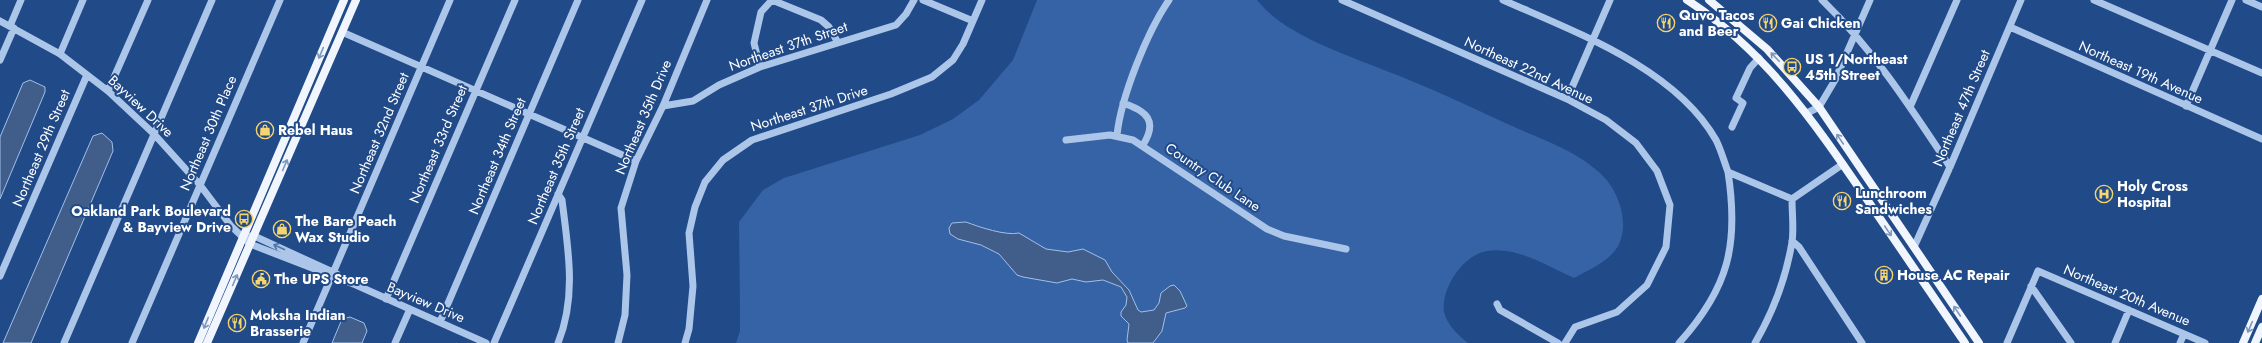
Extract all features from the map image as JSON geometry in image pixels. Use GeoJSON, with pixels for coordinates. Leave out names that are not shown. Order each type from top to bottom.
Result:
{"type":"FeatureCollection","features":[{"type":"Feature","properties":{"kind":"main road"},"geometry":{"type":"LineString","coordinates":[[200,342],[242,236],[344,0]]}},
{"type":"Feature","properties":{"kind":"main road"},"geometry":{"type":"LineString","coordinates":[[210,343],[250,244],[356,0]]}},
{"type":"Feature","properties":{"kind":"main road"},"geometry":{"type":"LineString","coordinates":[[1687,0],[1722,26],[1759,58],[1807,113],[1964,343]]}},
{"type":"Feature","properties":{"kind":"main road"},"geometry":{"type":"LineString","coordinates":[[1708,0],[1730,16],[1767,49],[1819,107],[1979,343]]}},
{"type":"Feature","properties":{"kind":"main road"},"geometry":{"type":"LineString","coordinates":[[337,17],[340,36]]}},
{"type":"Feature","properties":{"kind":"main road"},"geometry":{"type":"LineString","coordinates":[[332,28],[340,36]]}},
{"type":"Feature","properties":{"kind":"main road"},"geometry":{"type":"LineString","coordinates":[[1843,164],[1862,170]]}},
{"type":"Feature","properties":{"kind":"main road"},"geometry":{"type":"LineString","coordinates":[[2243,343],[2262,299]]}},
{"type":"Feature","properties":{"kind":"main road"},"geometry":{"type":"LineString","coordinates":[[200,342],[220,316]]}},
{"type":"Feature","properties":{"kind":"main road"},"geometry":{"type":"LineString","coordinates":[[2255,343],[2262,327]]}},
{"type":"Feature","properties":{"kind":"street"},"geometry":{"type":"LineString","coordinates":[[0,60],[21,0]]}},
{"type":"Feature","properties":{"kind":"street"},"geometry":{"type":"LineString","coordinates":[[60,54],[83,0]]}},
{"type":"Feature","properties":{"kind":"street"},"geometry":{"type":"LineString","coordinates":[[108,91],[148,0]]}},
{"type":"Feature","properties":{"kind":"street"},"geometry":{"type":"LineString","coordinates":[[64,343],[212,0]]}},
{"type":"Feature","properties":{"kind":"street","name":"Northeast 30th Place"},"geometry":{"type":"LineString","coordinates":[[132,343],[280,0]]}},
{"type":"Feature","properties":{"kind":"street","name":"Northeast 32nd Street"},"geometry":{"type":"LineString","coordinates":[[303,343],[450,0]]}},
{"type":"Feature","properties":{"kind":"street","name":"Northeast 33rd Street"},"geometry":{"type":"LineString","coordinates":[[386,299],[515,0]]}},
{"type":"Feature","properties":{"kind":"street","name":"Northeast 34th Street"},"geometry":{"type":"LineString","coordinates":[[440,322],[578,0]]}},
{"type":"Feature","properties":{"kind":"street","name":"Northeast 35th Street"},"geometry":{"type":"LineString","coordinates":[[494,343],[642,0]]}},
{"type":"Feature","properties":{"kind":"street","name":"Northeast 35th Drive"},"geometry":{"type":"LineString","coordinates":[[618,343],[625,315],[626,275],[621,208],[636,161],[662,106],[707,0]]}},
{"type":"Feature","properties":{"kind":"street"},"geometry":{"type":"LineString","coordinates":[[760,67],[754,43],[761,12],[772,0],[821,20],[829,27],[837,42]]}},
{"type":"Feature","properties":{"kind":"street","name":"Northeast 37th Street"},"geometry":{"type":"LineString","coordinates":[[662,106],[693,101],[719,85],[760,67],[896,25],[906,14],[914,0]]}},
{"type":"Feature","properties":{"kind":"street"},"geometry":{"type":"LineString","coordinates":[[923,0],[973,21]]}},
{"type":"Feature","properties":{"kind":"street","name":"Northeast 37th Drive"},"geometry":{"type":"LineString","coordinates":[[685,343],[689,329],[693,286],[689,233],[695,207],[705,182],[723,160],[752,140],[891,94],[932,77],[953,60],[963,44],[982,0]]}},
{"type":"Feature","properties":{"kind":"street"},"geometry":{"type":"LineString","coordinates":[[1116,136],[1123,103],[1154,24],[1169,0]]}},
{"type":"Feature","properties":{"kind":"street","name":"Northeast 22nd Avenue"},"geometry":{"type":"LineString","coordinates":[[1342,0],[1567,99],[1606,120],[1636,143],[1657,171],[1670,205],[1666,248],[1647,285],[1617,312],[1575,327],[1565,343]]}},
{"type":"Feature","properties":{"kind":"street"},"geometry":{"type":"LineString","coordinates":[[1504,0],[1594,40],[1652,73],[1686,102],[1716,140],[1728,172],[1733,202],[1730,257],[1710,304],[1679,343]]}},
{"type":"Feature","properties":{"kind":"street"},"geometry":{"type":"LineString","coordinates":[[1567,99],[1594,40],[1610,0]]}},
{"type":"Feature","properties":{"kind":"street"},"geometry":{"type":"LineString","coordinates":[[1822,0],[1848,25],[1874,56],[1950,167]]}},
{"type":"Feature","properties":{"kind":"street"},"geometry":{"type":"LineString","coordinates":[[1807,113],[1819,107],[1835,80],[1870,0]]}},
{"type":"Feature","properties":{"kind":"street"},"geometry":{"type":"LineString","coordinates":[[1910,107],[1957,0]]}},
{"type":"Feature","properties":{"kind":"street","name":"Northeast 47th Street"},"geometry":{"type":"LineString","coordinates":[[1914,247],[1950,167],[2021,0]]}},
{"type":"Feature","properties":{"kind":"street"},"geometry":{"type":"LineString","coordinates":[[2094,0],[2262,73]]}},
{"type":"Feature","properties":{"kind":"street"},"geometry":{"type":"LineString","coordinates":[[2186,106],[2232,0]]}},
{"type":"Feature","properties":{"kind":"street"},"geometry":{"type":"LineString","coordinates":[[2246,0],[2262,7]]}},
{"type":"Feature","properties":{"kind":"street"},"geometry":{"type":"LineString","coordinates":[[1722,26],[1730,16]]}},
{"type":"Feature","properties":{"kind":"street","name":"Bayview Drive"},"geometry":{"type":"LineString","coordinates":[[0,21],[60,54],[108,91],[154,134],[200,185],[231,226],[250,244],[356,285],[486,343]]}},
{"type":"Feature","properties":{"kind":"street","name":"Northeast 19th Avenue"},"geometry":{"type":"LineString","coordinates":[[2010,28],[2262,139]]}},
{"type":"Feature","properties":{"kind":"street"},"geometry":{"type":"LineString","coordinates":[[340,36],[421,67],[636,161]]}},
{"type":"Feature","properties":{"kind":"street"},"geometry":{"type":"LineString","coordinates":[[1732,126],[1743,103],[1736,98],[1750,68],[1759,58]]}},
{"type":"Feature","properties":{"kind":"street","name":"Northeast 29th Street"},"geometry":{"type":"LineString","coordinates":[[0,276],[87,75]]}},
{"type":"Feature","properties":{"kind":"street"},"geometry":{"type":"LineString","coordinates":[[1123,103],[1139,109],[1148,118],[1150,129],[1143,145]]}},
{"type":"Feature","properties":{"kind":"street","name":"Country Club Lane"},"geometry":{"type":"LineString","coordinates":[[1066,140],[1116,136],[1143,145],[1267,228],[1284,236],[1346,249]]}},
{"type":"Feature","properties":{"kind":"street"},"geometry":{"type":"LineString","coordinates":[[1792,200],[1843,164]]}},
{"type":"Feature","properties":{"kind":"street"},"geometry":{"type":"LineString","coordinates":[[1728,172],[1792,200]]}},
{"type":"Feature","properties":{"kind":"street"},"geometry":{"type":"LineString","coordinates":[[558,194],[562,200],[571,274],[566,319],[558,343]]}},
{"type":"Feature","properties":{"kind":"street"},"geometry":{"type":"LineString","coordinates":[[1755,343],[1771,313],[1784,276],[1792,241],[1792,200]]}},
{"type":"Feature","properties":{"kind":"street","name":"Bayview Drive"},"geometry":{"type":"LineString","coordinates":[[242,236],[254,236],[332,275]]}},
{"type":"Feature","properties":{"kind":"street"},"geometry":{"type":"LineString","coordinates":[[1792,241],[1799,247],[1862,343]]}},
{"type":"Feature","properties":{"kind":"street","name":"Northeast 20th Avenue"},"geometry":{"type":"LineString","coordinates":[[2031,286],[2038,271],[2205,343]]}},
{"type":"Feature","properties":{"kind":"street"},"geometry":{"type":"LineString","coordinates":[[2007,343],[2031,286]]}},
{"type":"Feature","properties":{"kind":"street"},"geometry":{"type":"LineString","coordinates":[[2031,286],[2071,343]]}},
{"type":"Feature","properties":{"kind":"street"},"geometry":{"type":"LineString","coordinates":[[1497,304],[1500,310],[1558,343]]}},
{"type":"Feature","properties":{"kind":"street"},"geometry":{"type":"LineString","coordinates":[[395,343],[410,309]]}},
{"type":"Feature","properties":{"kind":"street"},"geometry":{"type":"LineString","coordinates":[[2115,343],[2129,310]]}},
{"type":"Feature","properties":{"kind":"street"},"geometry":{"type":"LineString","coordinates":[[2180,343],[2184,334]]}},
{"type":"Feature","properties":{"kind":"shaded area"},"geometry":{"type":"Polygon","coordinates":[[[1037,0],[1257,0],[1272,15],[1287,26],[1318,43],[1447,96],[1553,144],[1584,160],[1609,183],[1619,202],[1623,225],[1622,235],[1618,245],[1612,254],[1594,268],[1574,278],[1532,258],[1509,251],[1487,251],[1470,259],[1455,274],[1446,293],[1444,303],[1444,312],[1451,326],[1457,334],[1468,343],[736,343],[740,331],[739,222],[763,190],[784,178],[920,135],[953,119],[979,100],[1013,60],[1037,0]]]}},
{"type":"Feature","properties":{"kind":"shaded area"},"geometry":{"type":"Polygon","coordinates":[[[30,80],[45,87],[45,92],[0,199],[0,137],[23,83],[30,80]]]}},
{"type":"Feature","properties":{"kind":"shaded area"},"geometry":{"type":"Polygon","coordinates":[[[102,133],[112,142],[113,151],[31,343],[3,343],[93,136],[102,133]]]}},
{"type":"Feature","properties":{"kind":"shaded area"},"geometry":{"type":"Polygon","coordinates":[[[966,222],[1000,232],[1014,234],[1019,233],[1046,249],[1068,252],[1083,249],[1105,260],[1112,272],[1129,290],[1138,310],[1141,312],[1154,310],[1159,303],[1161,293],[1170,286],[1174,285],[1180,291],[1187,306],[1185,308],[1166,313],[1162,331],[1153,343],[1128,343],[1129,324],[1121,316],[1121,312],[1126,305],[1127,297],[1121,287],[1103,280],[1086,282],[1072,279],[1057,283],[1017,275],[999,254],[981,245],[958,239],[950,234],[949,228],[952,223],[966,222]]]}},
{"type":"Feature","properties":{"kind":"shaded area"},"geometry":{"type":"Polygon","coordinates":[[[350,317],[364,323],[367,331],[362,343],[332,343],[342,319],[350,317]]]}},
{"type":"Feature","properties":{"kind":"place","name":"Quvo Tacos and Beer"},"geometry":{"type":"Point","coordinates":[1666,23]}},
{"type":"Feature","properties":{"kind":"place","name":"Gai Chicken"},"geometry":{"type":"Point","coordinates":[1768,23]}},
{"type":"Feature","properties":{"kind":"place","name":"US 1/Northeast 45th Street"},"geometry":{"type":"Point","coordinates":[1792,67]}},
{"type":"Feature","properties":{"kind":"place","name":"Rebel Haus"},"geometry":{"type":"Point","coordinates":[265,130]}},
{"type":"Feature","properties":{"kind":"place","name":"Holy Cross Hospital"},"geometry":{"type":"Point","coordinates":[2104,194]}},
{"type":"Feature","properties":{"kind":"place","name":"Lunchroom Sandwiches"},"geometry":{"type":"Point","coordinates":[1842,201]}},
{"type":"Feature","properties":{"kind":"place","name":"Oakland Park Boulevard & Bayview Drive"},"geometry":{"type":"Point","coordinates":[244,219]}},
{"type":"Feature","properties":{"kind":"place","name":"The Bare Peach Wax Studio"},"geometry":{"type":"Point","coordinates":[282,229]}},
{"type":"Feature","properties":{"kind":"place","name":"House AC Repair"},"geometry":{"type":"Point","coordinates":[1884,275]}},
{"type":"Feature","properties":{"kind":"place","name":"The UPS Store"},"geometry":{"type":"Point","coordinates":[261,279]}},
{"type":"Feature","properties":{"kind":"place","name":"Moksha Indian Brasserie"},"geometry":{"type":"Point","coordinates":[237,323]}}]}
